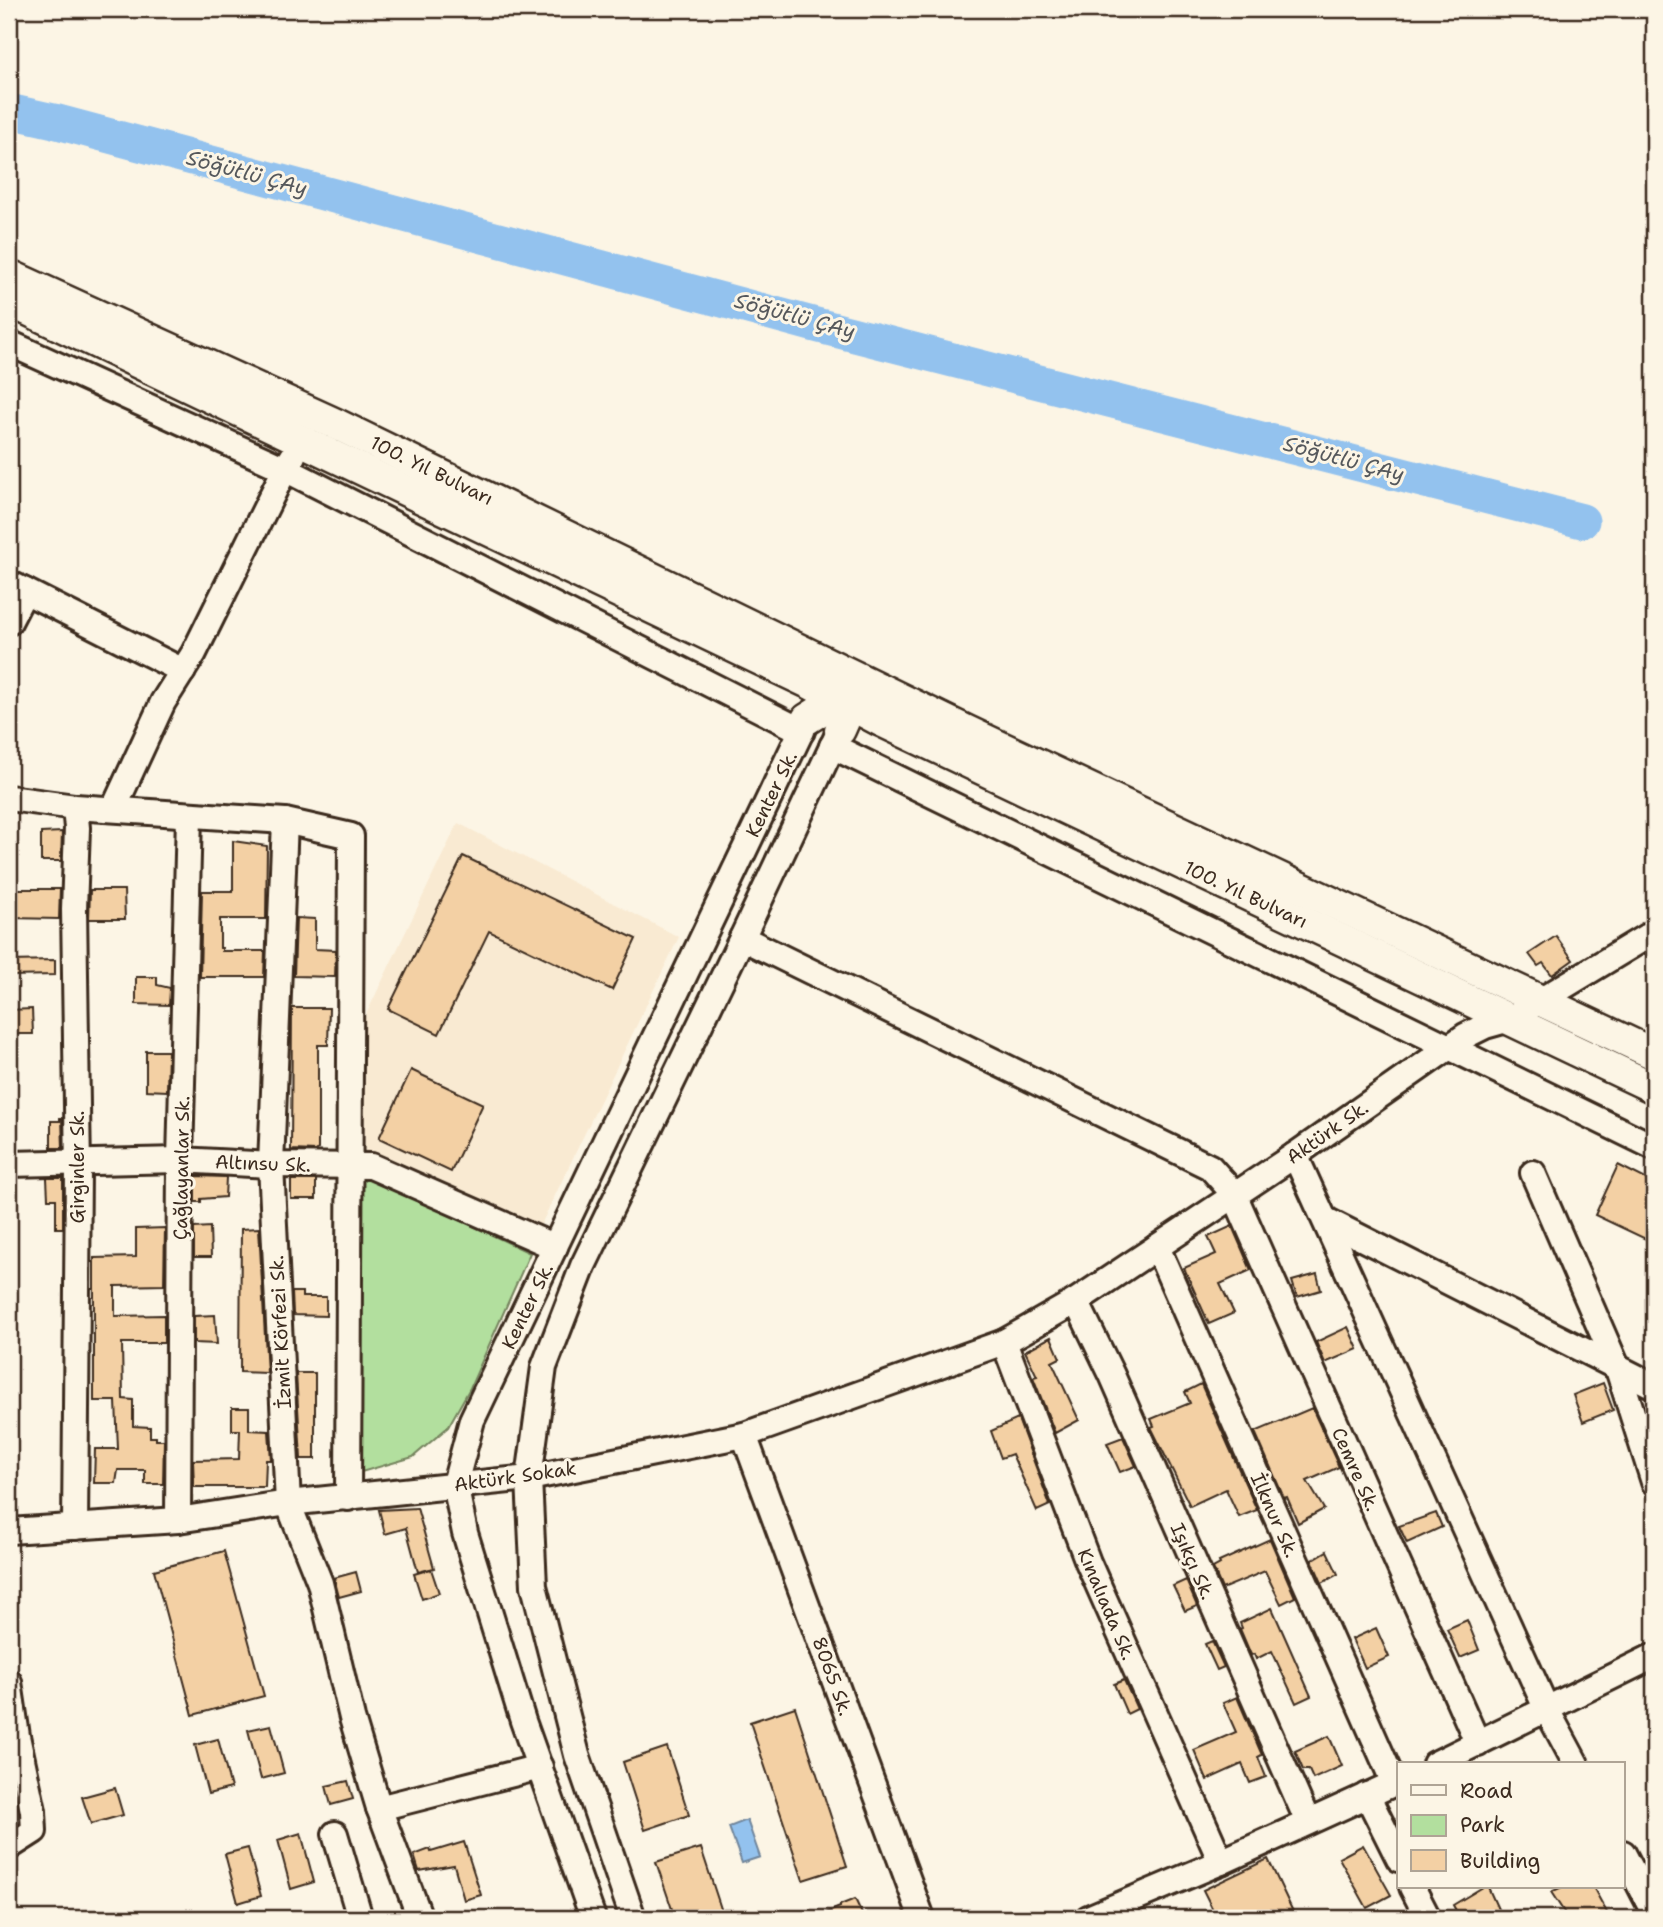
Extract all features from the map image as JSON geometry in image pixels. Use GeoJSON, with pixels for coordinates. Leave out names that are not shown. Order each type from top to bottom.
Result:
{"type":"FeatureCollection","features":[{"type":"Feature","properties":{"kind":"main road","name":"100. Yıl Bulvarı"},"geometry":{"type":"LineString","coordinates":[[9,275],[338,425],[846,687],[881,721],[1654,1088]]}},
{"type":"Feature","properties":{"kind":"main road","name":"100. Yıl Bulvarı"},"geometry":{"type":"LineString","coordinates":[[9,301],[302,440],[1654,1054]]}},
{"type":"Feature","properties":{"kind":"main road"},"geometry":{"type":"LineString","coordinates":[[804,725],[846,687]]}},
{"type":"Feature","properties":{"kind":"main road"},"geometry":{"type":"LineString","coordinates":[[836,738],[844,721],[846,687]]}},
{"type":"Feature","properties":{"kind":"street"},"geometry":{"type":"LineString","coordinates":[[9,343],[285,469],[804,725]]}},
{"type":"Feature","properties":{"kind":"street"},"geometry":{"type":"LineString","coordinates":[[114,808],[163,702],[194,653],[302,440]]}},
{"type":"Feature","properties":{"kind":"street"},"geometry":{"type":"LineString","coordinates":[[9,622],[17,587],[183,671]]}},
{"type":"Feature","properties":{"kind":"street","name":"Kenter Sk."},"geometry":{"type":"LineString","coordinates":[[593,1918],[540,1767],[465,1533],[455,1484],[472,1420],[804,725]]}},
{"type":"Feature","properties":{"kind":"street"},"geometry":{"type":"LineString","coordinates":[[836,738],[1449,1048],[1654,1147]]}},
{"type":"Feature","properties":{"kind":"street","name":"Kenter Sk."},"geometry":{"type":"LineString","coordinates":[[633,1918],[577,1755],[534,1586],[528,1478],[544,1367],[583,1266],[836,738]]}},
{"type":"Feature","properties":{"kind":"street"},"geometry":{"type":"LineString","coordinates":[[9,798],[75,807],[285,821],[351,836],[348,1498]]}},
{"type":"Feature","properties":{"kind":"street","name":"Girginler Sk."},"geometry":{"type":"LineString","coordinates":[[75,807],[78,1161],[75,1527]]}},
{"type":"Feature","properties":{"kind":"street","name":"Çağlayanlar Sk."},"geometry":{"type":"LineString","coordinates":[[178,1520],[180,1160],[189,816]]}},
{"type":"Feature","properties":{"kind":"street","name":"İzmit Körfezi Sk."},"geometry":{"type":"LineString","coordinates":[[285,821],[271,1165],[288,1503],[320,1583],[352,1717],[379,1808],[420,1918]]}},
{"type":"Feature","properties":{"kind":"street","name":"Aktürk Sk."},"geometry":{"type":"LineString","coordinates":[[1004,1342],[1076,1301],[1295,1155],[1449,1048],[1485,1026],[1510,1019],[1654,932]]}},
{"type":"Feature","properties":{"kind":"street","name":"Cemre Sk."},"geometry":{"type":"LineString","coordinates":[[742,938],[1210,1167],[1234,1194],[1478,1744]]}},
{"type":"Feature","properties":{"kind":"street"},"geometry":{"type":"LineString","coordinates":[[1295,1155],[1547,1710],[1575,1762]]}},
{"type":"Feature","properties":{"kind":"street","name":"Altınsu Sk."},"geometry":{"type":"LineString","coordinates":[[9,1164],[180,1160],[271,1165],[372,1166],[555,1247]]}},
{"type":"Feature","properties":{"kind":"street"},"geometry":{"type":"LineString","coordinates":[[1533,1173],[1618,1369],[1654,1482]]}},
{"type":"Feature","properties":{"kind":"street"},"geometry":{"type":"LineString","coordinates":[[1326,1220],[1654,1386]]}},
{"type":"Feature","properties":{"kind":"street","name":"İlknur Sk."},"geometry":{"type":"LineString","coordinates":[[1157,1247],[1396,1782]]}},
{"type":"Feature","properties":{"kind":"street","name":"Işıkçı Sk."},"geometry":{"type":"LineString","coordinates":[[1076,1301],[1118,1388],[1308,1822]]}},
{"type":"Feature","properties":{"kind":"street","name":"Aktürk Sokak"},"geometry":{"type":"LineString","coordinates":[[9,1531],[178,1520],[288,1503],[528,1478],[744,1435],[1004,1342]]}},
{"type":"Feature","properties":{"kind":"street","name":"Kınalıada Sk."},"geometry":{"type":"LineString","coordinates":[[1004,1342],[1088,1562],[1221,1862]]}},
{"type":"Feature","properties":{"kind":"street","name":"8065 Sk."},"geometry":{"type":"LineString","coordinates":[[744,1435],[922,1918]]}},
{"type":"Feature","properties":{"kind":"street"},"geometry":{"type":"LineString","coordinates":[[1438,1762],[1654,1656]]}},
{"type":"Feature","properties":{"kind":"street"},"geometry":{"type":"LineString","coordinates":[[9,1682],[33,1811],[34,1830],[9,1847]]}},
{"type":"Feature","properties":{"kind":"street"},"geometry":{"type":"LineString","coordinates":[[379,1808],[540,1767]]}},
{"type":"Feature","properties":{"kind":"street"},"geometry":{"type":"LineString","coordinates":[[1087,1918],[1221,1862],[1396,1782]]}},
{"type":"Feature","properties":{"kind":"street"},"geometry":{"type":"LineString","coordinates":[[1367,1795],[1397,1855]]}},
{"type":"Feature","properties":{"kind":"street"},"geometry":{"type":"LineString","coordinates":[[335,1834],[360,1918]]}},
{"type":"Feature","properties":{"kind":"street"},"geometry":{"type":"LineString","coordinates":[[1624,1855],[1654,1913]]}},
{"type":"Feature","properties":{"kind":"street"},"geometry":{"type":"LineString","coordinates":[[1413,1888],[1428,1918]]}},
{"type":"Feature","properties":{"kind":"shaded area"},"geometry":{"type":"Polygon","coordinates":[[[458,823],[679,937],[537,1233],[365,1155],[361,1025],[458,823]]]}},
{"type":"Feature","properties":{"kind":"green space"},"geometry":{"type":"Polygon","coordinates":[[[361,1173],[530,1253],[470,1388],[448,1427],[413,1457],[358,1473],[361,1173]]]}},
{"type":"Feature","properties":{"kind":"water"},"geometry":{"type":"Polygon","coordinates":[[[747,1820],[760,1857],[742,1863],[729,1827],[747,1820]]]}},
{"type":"Feature","properties":{"kind":"building"},"geometry":{"type":"Polygon","coordinates":[[[62,832],[61,861],[41,861],[41,833],[62,832]]]}},
{"type":"Feature","properties":{"kind":"building"},"geometry":{"type":"Polygon","coordinates":[[[233,841],[267,846],[266,919],[220,919],[220,948],[222,951],[265,951],[264,977],[200,977],[202,891],[233,891],[233,841]]]}},
{"type":"Feature","properties":{"kind":"building"},"geometry":{"type":"Polygon","coordinates":[[[463,856],[636,939],[612,990],[489,931],[439,1034],[388,1009],[463,856]]]}},
{"type":"Feature","properties":{"kind":"building"},"geometry":{"type":"Polygon","coordinates":[[[9,889],[60,889],[59,919],[9,918],[9,889]]]}},
{"type":"Feature","properties":{"kind":"building"},"geometry":{"type":"Polygon","coordinates":[[[90,890],[124,890],[125,919],[89,919],[90,890]]]}},
{"type":"Feature","properties":{"kind":"building"},"geometry":{"type":"Polygon","coordinates":[[[296,918],[315,919],[315,949],[336,950],[335,977],[294,976],[296,918]]]}},
{"type":"Feature","properties":{"kind":"building"},"geometry":{"type":"Polygon","coordinates":[[[1556,936],[1573,960],[1552,975],[1543,963],[1538,966],[1529,954],[1556,936]]]}},
{"type":"Feature","properties":{"kind":"building"},"geometry":{"type":"Polygon","coordinates":[[[55,960],[55,975],[9,976],[9,961],[55,960]]]}},
{"type":"Feature","properties":{"kind":"building"},"geometry":{"type":"Polygon","coordinates":[[[136,977],[157,977],[157,985],[170,988],[169,1005],[136,1004],[136,977]]]}},
{"type":"Feature","properties":{"kind":"building"},"geometry":{"type":"Polygon","coordinates":[[[292,1008],[329,1008],[328,1045],[318,1045],[316,1151],[291,1150],[292,1008]]]}},
{"type":"Feature","properties":{"kind":"building"},"geometry":{"type":"Polygon","coordinates":[[[32,1009],[33,1034],[9,1034],[9,1010],[32,1009]]]}},
{"type":"Feature","properties":{"kind":"building"},"geometry":{"type":"Polygon","coordinates":[[[146,1051],[168,1051],[167,1091],[146,1090],[146,1051]]]}},
{"type":"Feature","properties":{"kind":"building"},"geometry":{"type":"Polygon","coordinates":[[[411,1070],[483,1104],[451,1172],[379,1138],[411,1070]]]}},
{"type":"Feature","properties":{"kind":"building"},"geometry":{"type":"Polygon","coordinates":[[[60,1118],[63,1148],[51,1148],[51,1121],[60,1121],[60,1118]]]}},
{"type":"Feature","properties":{"kind":"building"},"geometry":{"type":"Polygon","coordinates":[[[1618,1165],[1654,1183],[1654,1243],[1595,1215],[1618,1165]]]}},
{"type":"Feature","properties":{"kind":"building"},"geometry":{"type":"Polygon","coordinates":[[[195,1176],[226,1177],[225,1197],[195,1202],[195,1176]]]}},
{"type":"Feature","properties":{"kind":"building"},"geometry":{"type":"Polygon","coordinates":[[[47,1178],[63,1178],[63,1228],[56,1228],[56,1199],[48,1199],[47,1178]]]}},
{"type":"Feature","properties":{"kind":"building"},"geometry":{"type":"Polygon","coordinates":[[[291,1180],[316,1180],[316,1199],[291,1199],[291,1180]]]}},
{"type":"Feature","properties":{"kind":"building"},"geometry":{"type":"Polygon","coordinates":[[[1232,1226],[1251,1270],[1220,1284],[1234,1313],[1209,1324],[1184,1268],[1216,1254],[1208,1237],[1232,1226]]]}},
{"type":"Feature","properties":{"kind":"building"},"geometry":{"type":"Polygon","coordinates":[[[210,1227],[211,1257],[194,1257],[194,1228],[210,1227]]]}},
{"type":"Feature","properties":{"kind":"building"},"geometry":{"type":"Polygon","coordinates":[[[165,1228],[164,1285],[115,1286],[115,1316],[164,1315],[164,1343],[122,1343],[123,1399],[133,1400],[133,1426],[150,1427],[150,1437],[164,1440],[163,1484],[145,1484],[145,1470],[118,1470],[116,1483],[94,1483],[95,1449],[118,1449],[116,1401],[94,1401],[94,1258],[136,1257],[136,1229],[165,1228]]]}},
{"type":"Feature","properties":{"kind":"building"},"geometry":{"type":"Polygon","coordinates":[[[259,1228],[267,1373],[240,1372],[241,1229],[259,1228]]]}},
{"type":"Feature","properties":{"kind":"building"},"geometry":{"type":"Polygon","coordinates":[[[1317,1274],[1321,1290],[1297,1297],[1292,1281],[1317,1274]]]}},
{"type":"Feature","properties":{"kind":"building"},"geometry":{"type":"Polygon","coordinates":[[[292,1292],[302,1292],[302,1297],[326,1297],[326,1316],[293,1315],[292,1292]]]}},
{"type":"Feature","properties":{"kind":"building"},"geometry":{"type":"Polygon","coordinates":[[[215,1315],[217,1344],[194,1343],[194,1316],[215,1315]]]}},
{"type":"Feature","properties":{"kind":"building"},"geometry":{"type":"Polygon","coordinates":[[[1348,1327],[1358,1349],[1325,1363],[1316,1342],[1348,1327]]]}},
{"type":"Feature","properties":{"kind":"building"},"geometry":{"type":"Polygon","coordinates":[[[1051,1337],[1060,1358],[1052,1362],[1079,1420],[1055,1433],[1033,1377],[1037,1376],[1025,1351],[1051,1337]]]}},
{"type":"Feature","properties":{"kind":"building"},"geometry":{"type":"Polygon","coordinates":[[[296,1373],[315,1373],[315,1459],[301,1459],[296,1373]]]}},
{"type":"Feature","properties":{"kind":"building"},"geometry":{"type":"Polygon","coordinates":[[[1603,1383],[1613,1410],[1583,1422],[1573,1395],[1603,1383]]]}},
{"type":"Feature","properties":{"kind":"building"},"geometry":{"type":"Polygon","coordinates":[[[1201,1384],[1257,1510],[1239,1517],[1226,1489],[1190,1506],[1151,1427],[1154,1426],[1151,1419],[1190,1403],[1185,1392],[1201,1384]]]}},
{"type":"Feature","properties":{"kind":"building"},"geometry":{"type":"Polygon","coordinates":[[[232,1408],[249,1408],[249,1430],[269,1431],[271,1460],[266,1460],[265,1487],[194,1487],[193,1460],[239,1459],[240,1430],[232,1430],[232,1408]]]}},
{"type":"Feature","properties":{"kind":"building"},"geometry":{"type":"Polygon","coordinates":[[[1312,1408],[1339,1467],[1307,1481],[1324,1509],[1298,1523],[1255,1432],[1312,1408]]]}},
{"type":"Feature","properties":{"kind":"building"},"geometry":{"type":"Polygon","coordinates":[[[1018,1419],[1050,1505],[1037,1511],[1012,1454],[1001,1458],[991,1431],[1018,1419]]]}},
{"type":"Feature","properties":{"kind":"building"},"geometry":{"type":"Polygon","coordinates":[[[1123,1437],[1136,1466],[1120,1472],[1107,1443],[1123,1437]]]}},
{"type":"Feature","properties":{"kind":"building"},"geometry":{"type":"Polygon","coordinates":[[[417,1508],[434,1568],[418,1572],[406,1528],[385,1534],[379,1510],[417,1508]]]}},
{"type":"Feature","properties":{"kind":"building"},"geometry":{"type":"Polygon","coordinates":[[[1436,1513],[1442,1527],[1407,1543],[1399,1526],[1436,1513]]]}},
{"type":"Feature","properties":{"kind":"building"},"geometry":{"type":"Polygon","coordinates":[[[1270,1539],[1295,1597],[1281,1604],[1265,1571],[1222,1589],[1213,1568],[1220,1564],[1219,1562],[1270,1539]]]}},
{"type":"Feature","properties":{"kind":"building"},"geometry":{"type":"Polygon","coordinates":[[[224,1551],[264,1696],[193,1715],[154,1570],[224,1551]]]}},
{"type":"Feature","properties":{"kind":"building"},"geometry":{"type":"Polygon","coordinates":[[[1327,1551],[1338,1574],[1322,1583],[1312,1560],[1327,1551]]]}},
{"type":"Feature","properties":{"kind":"building"},"geometry":{"type":"Polygon","coordinates":[[[431,1569],[439,1593],[422,1599],[414,1574],[431,1569]]]}},
{"type":"Feature","properties":{"kind":"building"},"geometry":{"type":"Polygon","coordinates":[[[356,1572],[361,1591],[339,1597],[334,1578],[356,1572]]]}},
{"type":"Feature","properties":{"kind":"building"},"geometry":{"type":"Polygon","coordinates":[[[1186,1580],[1197,1606],[1185,1611],[1173,1586],[1186,1580]]]}},
{"type":"Feature","properties":{"kind":"building"},"geometry":{"type":"Polygon","coordinates":[[[1272,1608],[1311,1696],[1296,1703],[1272,1651],[1256,1659],[1254,1654],[1251,1655],[1240,1629],[1240,1623],[1272,1608]]]}},
{"type":"Feature","properties":{"kind":"building"},"geometry":{"type":"Polygon","coordinates":[[[1467,1620],[1479,1650],[1460,1658],[1447,1629],[1467,1620]]]}},
{"type":"Feature","properties":{"kind":"building"},"geometry":{"type":"Polygon","coordinates":[[[1376,1628],[1389,1657],[1365,1668],[1352,1639],[1376,1628]]]}},
{"type":"Feature","properties":{"kind":"building"},"geometry":{"type":"Polygon","coordinates":[[[1212,1641],[1224,1667],[1217,1670],[1205,1644],[1212,1641]]]}},
{"type":"Feature","properties":{"kind":"building"},"geometry":{"type":"Polygon","coordinates":[[[1124,1680],[1137,1709],[1127,1714],[1114,1684],[1124,1680]]]}},
{"type":"Feature","properties":{"kind":"building"},"geometry":{"type":"Polygon","coordinates":[[[1237,1697],[1262,1755],[1258,1757],[1266,1777],[1250,1783],[1242,1764],[1207,1780],[1194,1750],[1236,1732],[1223,1703],[1237,1697]]]}},
{"type":"Feature","properties":{"kind":"building"},"geometry":{"type":"Polygon","coordinates":[[[795,1707],[847,1866],[803,1880],[750,1722],[795,1707]]]}},
{"type":"Feature","properties":{"kind":"building"},"geometry":{"type":"Polygon","coordinates":[[[271,1725],[284,1773],[261,1779],[248,1730],[271,1725]]]}},
{"type":"Feature","properties":{"kind":"building"},"geometry":{"type":"Polygon","coordinates":[[[1329,1736],[1342,1766],[1313,1779],[1309,1770],[1303,1770],[1295,1751],[1329,1736]]]}},
{"type":"Feature","properties":{"kind":"building"},"geometry":{"type":"Polygon","coordinates":[[[218,1739],[231,1788],[208,1794],[195,1745],[218,1739]]]}},
{"type":"Feature","properties":{"kind":"building"},"geometry":{"type":"Polygon","coordinates":[[[667,1747],[689,1815],[645,1830],[623,1762],[667,1747]]]}},
{"type":"Feature","properties":{"kind":"building"},"geometry":{"type":"Polygon","coordinates":[[[348,1781],[353,1799],[331,1805],[326,1786],[348,1781]]]}},
{"type":"Feature","properties":{"kind":"building"},"geometry":{"type":"Polygon","coordinates":[[[115,1788],[123,1815],[91,1824],[82,1797],[115,1788]]]}},
{"type":"Feature","properties":{"kind":"building"},"geometry":{"type":"Polygon","coordinates":[[[301,1833],[314,1882],[291,1889],[278,1840],[301,1833]]]}},
{"type":"Feature","properties":{"kind":"building"},"geometry":{"type":"Polygon","coordinates":[[[464,1842],[481,1895],[464,1900],[454,1865],[419,1871],[414,1855],[464,1842]]]}},
{"type":"Feature","properties":{"kind":"building"},"geometry":{"type":"Polygon","coordinates":[[[1363,1845],[1391,1895],[1367,1908],[1339,1858],[1363,1845]]]}},
{"type":"Feature","properties":{"kind":"building"},"geometry":{"type":"Polygon","coordinates":[[[248,1848],[261,1896],[238,1903],[225,1854],[248,1848]]]}},
{"type":"Feature","properties":{"kind":"building"},"geometry":{"type":"Polygon","coordinates":[[[701,1848],[724,1918],[675,1918],[656,1862],[701,1848]]]}},
{"type":"Feature","properties":{"kind":"building"},"geometry":{"type":"Polygon","coordinates":[[[1268,1859],[1296,1918],[1217,1918],[1203,1890],[1268,1859]]]}},
{"type":"Feature","properties":{"kind":"building"},"geometry":{"type":"Polygon","coordinates":[[[1481,1888],[1488,1888],[1502,1918],[1460,1918],[1453,1905],[1481,1888]]]}},
{"type":"Feature","properties":{"kind":"building"},"geometry":{"type":"Polygon","coordinates":[[[1560,1888],[1594,1888],[1610,1918],[1568,1918],[1551,1892],[1560,1888]]]}},
{"type":"Feature","properties":{"kind":"building"},"geometry":{"type":"Polygon","coordinates":[[[855,1899],[864,1918],[814,1918],[840,1907],[855,1899]]]}},
{"type":"Feature","properties":{"kind":"waterway","name":"Söğütlü ÇAy"},"geometry":{"type":"LineString","coordinates":[[9,111],[812,324],[1582,521]]}}]}
